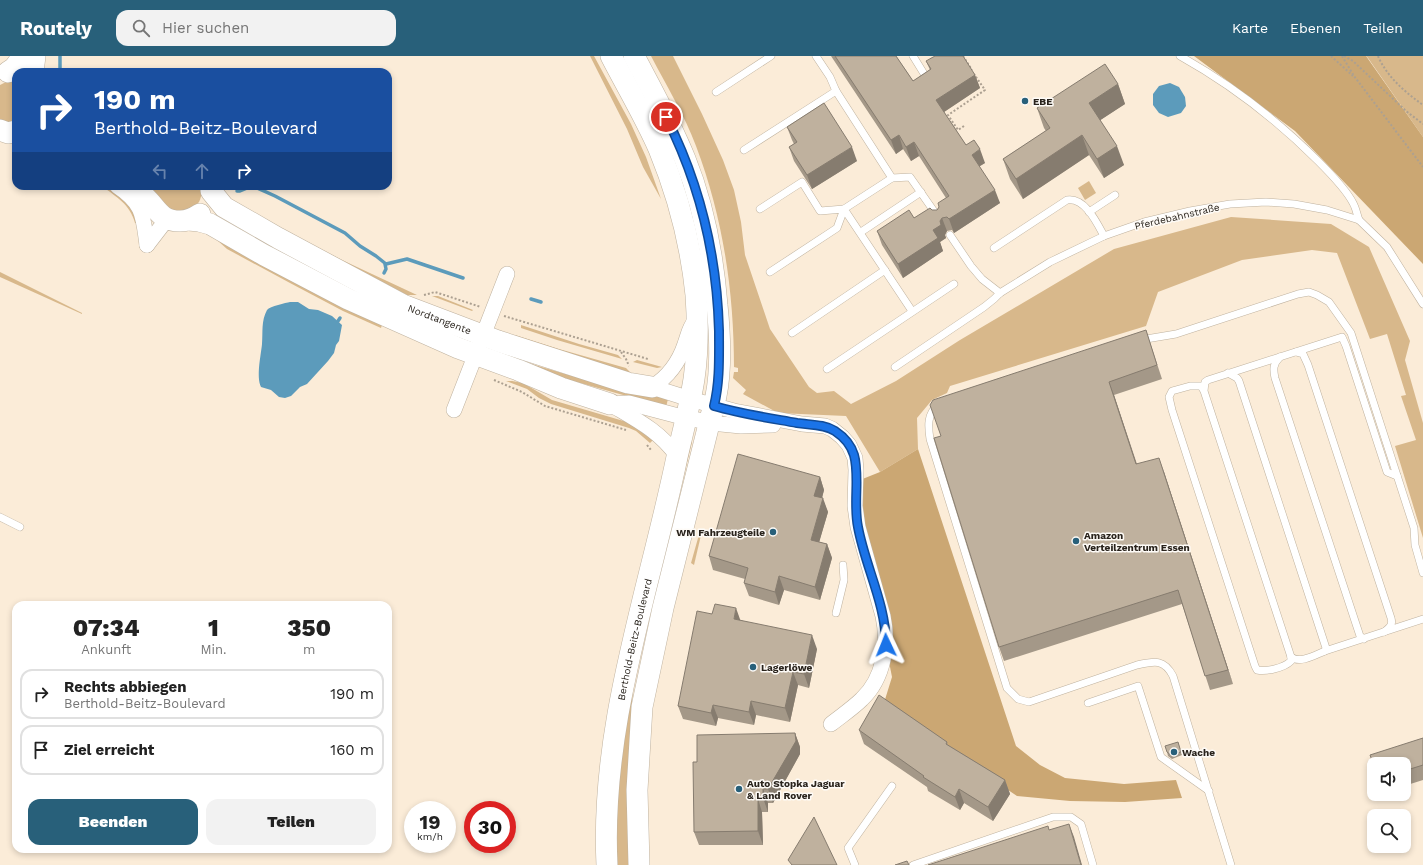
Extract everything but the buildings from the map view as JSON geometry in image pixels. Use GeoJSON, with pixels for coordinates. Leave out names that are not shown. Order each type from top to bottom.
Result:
{"type":"FeatureCollection","features":[{"type":"Feature","properties":{"kind":"main road"},"geometry":{"type":"LineString","coordinates":[[14,68],[23,56]]}},
{"type":"Feature","properties":{"kind":"main road"},"geometry":{"type":"LineString","coordinates":[[34,68],[35,56]]}},
{"type":"Feature","properties":{"kind":"main road","name":"Berthold-Beitz-Boulevard"},"geometry":{"type":"LineString","coordinates":[[606,859],[609,774],[616,718],[688,409],[696,360],[697,311],[690,254],[672,183],[649,128],[610,56]]}},
{"type":"Feature","properties":{"kind":"main road"},"geometry":{"type":"LineString","coordinates":[[634,56],[680,147],[693,182],[706,226],[714,268],[718,324],[719,371],[719,382],[712,414],[663,608],[642,707],[637,790],[637,838],[639,865]]}},
{"type":"Feature","properties":{"kind":"main road"},"geometry":{"type":"LineString","coordinates":[[136,190],[144,196],[157,211],[167,219]]}},
{"type":"Feature","properties":{"kind":"main road","name":"Nordtangente"},"geometry":{"type":"LineString","coordinates":[[189,220],[197,216],[204,209],[209,201],[211,190]]}},
{"type":"Feature","properties":{"kind":"main road","name":"Nordtangente"},"geometry":{"type":"LineString","coordinates":[[212,190],[224,207],[295,248],[369,286],[385,296],[483,336],[628,383],[652,387]]}},
{"type":"Feature","properties":{"kind":"main road","name":"Nordtangente"},"geometry":{"type":"LineString","coordinates":[[167,219],[176,221],[199,221],[210,224],[264,255],[348,298],[475,355],[518,370],[562,388],[610,404]]}},
{"type":"Feature","properties":{"kind":"street"},"geometry":{"type":"LineString","coordinates":[[122,190],[130,196],[142,211],[147,245],[167,219]]}},
{"type":"Feature","properties":{"kind":"street"},"geometry":{"type":"LineString","coordinates":[[454,410],[507,274]]}},
{"type":"Feature","properties":{"kind":"street"},"geometry":{"type":"LineString","coordinates":[[652,387],[663,380],[674,366],[685,346],[690,327],[697,311]]}},
{"type":"Feature","properties":{"kind":"street","name":"Nordtangente"},"geometry":{"type":"LineString","coordinates":[[652,387],[688,409]]}},
{"type":"Feature","properties":{"kind":"street","name":"Nordtangente"},"geometry":{"type":"LineString","coordinates":[[610,404],[629,403],[688,409]]}},
{"type":"Feature","properties":{"kind":"street","name":"Nordtangente"},"geometry":{"type":"LineString","coordinates":[[610,404],[646,425],[662,439],[677,456]]}},
{"type":"Feature","properties":{"kind":"street"},"geometry":{"type":"LineString","coordinates":[[688,409],[712,414],[741,426],[802,424],[832,429],[844,438],[852,451],[855,463],[855,506],[858,527],[885,626],[886,645],[884,658],[879,673],[863,699],[831,724]]}},
{"type":"Feature","properties":{"kind":"lane"},"geometry":{"type":"LineString","coordinates":[[716,92],[771,56]]}},
{"type":"Feature","properties":{"kind":"lane"},"geometry":{"type":"LineString","coordinates":[[816,56],[830,77],[836,91],[892,178]]}},
{"type":"Feature","properties":{"kind":"lane"},"geometry":{"type":"LineString","coordinates":[[913,56],[926,77]]}},
{"type":"Feature","properties":{"kind":"lane"},"geometry":{"type":"LineString","coordinates":[[1180,56],[1259,107],[1296,139],[1339,184],[1353,202],[1359,220]]}},
{"type":"Feature","properties":{"kind":"lane"},"geometry":{"type":"LineString","coordinates":[[744,150],[836,91]]}},
{"type":"Feature","properties":{"kind":"lane"},"geometry":{"type":"LineString","coordinates":[[760,209],[802,182],[820,211],[844,209],[892,178],[910,177],[939,219]]}},
{"type":"Feature","properties":{"kind":"lane"},"geometry":{"type":"LineString","coordinates":[[861,232],[921,192]]}},
{"type":"Feature","properties":{"kind":"lane"},"geometry":{"type":"LineString","coordinates":[[1089,212],[1115,195]]}},
{"type":"Feature","properties":{"kind":"lane"},"geometry":{"type":"LineString","coordinates":[[994,248],[1067,200],[1073,199],[1080,202],[1089,212],[1104,236]]}},
{"type":"Feature","properties":{"kind":"lane","name":"Pferdebahnstraße"},"geometry":{"type":"LineString","coordinates":[[895,367],[984,307],[1000,293],[1050,262],[1104,236],[1144,222],[1175,214],[1198,209],[1237,204],[1266,202],[1294,204],[1327,210],[1359,220],[1387,247],[1423,304]]}},
{"type":"Feature","properties":{"kind":"lane"},"geometry":{"type":"LineString","coordinates":[[844,209],[861,232],[912,311]]}},
{"type":"Feature","properties":{"kind":"lane"},"geometry":{"type":"LineString","coordinates":[[770,272],[837,228],[844,209]]}},
{"type":"Feature","properties":{"kind":"lane"},"geometry":{"type":"LineString","coordinates":[[950,235],[971,266],[982,279],[1000,293]]}},
{"type":"Feature","properties":{"kind":"lane"},"geometry":{"type":"LineString","coordinates":[[792,333],[885,270]]}},
{"type":"Feature","properties":{"kind":"lane"},"geometry":{"type":"LineString","coordinates":[[826,369],[954,284]]}},
{"type":"Feature","properties":{"kind":"lane"},"geometry":{"type":"LineString","coordinates":[[1133,342],[1176,334],[1298,294],[1308,292],[1317,294],[1329,302],[1351,333],[1414,528],[1414,545],[1423,573]]}},
{"type":"Feature","properties":{"kind":"lane"},"geometry":{"type":"LineString","coordinates":[[1204,391],[1204,386],[1208,380],[1342,337],[1387,472],[1397,476]]}},
{"type":"Feature","properties":{"kind":"lane"},"geometry":{"type":"LineString","coordinates":[[1296,352],[1303,354],[1308,365],[1391,618],[1392,623],[1384,632]]}},
{"type":"Feature","properties":{"kind":"lane"},"geometry":{"type":"LineString","coordinates":[[1280,357],[1274,365],[1273,370],[1275,378],[1348,602],[1360,636],[1364,638]]}},
{"type":"Feature","properties":{"kind":"lane"},"geometry":{"type":"LineString","coordinates":[[1228,374],[1237,378],[1239,381],[1326,648],[1324,651]]}},
{"type":"Feature","properties":{"kind":"lane"},"geometry":{"type":"LineString","coordinates":[[1190,386],[1201,386],[1204,391],[1290,657],[1291,661],[1288,664],[1264,671],[1257,670],[1255,666],[1169,397],[1172,392],[1190,386]]}},
{"type":"Feature","properties":{"kind":"lane"},"geometry":{"type":"LineString","coordinates":[[941,402],[936,406],[929,420],[930,439],[1007,688],[1018,699],[1029,702],[1137,665],[1156,662],[1163,663],[1169,668],[1174,676],[1231,865]]}},
{"type":"Feature","properties":{"kind":"lane"},"geometry":{"type":"LineString","coordinates":[[0,517],[20,527]]}},
{"type":"Feature","properties":{"kind":"lane"},"geometry":{"type":"LineString","coordinates":[[836,613],[844,580],[843,565]]}},
{"type":"Feature","properties":{"kind":"lane"},"geometry":{"type":"LineString","coordinates":[[1290,657],[1299,660],[1423,619]]}},
{"type":"Feature","properties":{"kind":"lane"},"geometry":{"type":"LineString","coordinates":[[1088,703],[1138,686],[1161,757],[1209,791]]}},
{"type":"Feature","properties":{"kind":"lane"},"geometry":{"type":"LineString","coordinates":[[855,865],[848,848],[892,786]]}},
{"type":"Feature","properties":{"kind":"lane"},"geometry":{"type":"LineString","coordinates":[[913,865],[1053,817],[1071,817],[1081,824],[1093,865]]}},
{"type":"Feature","properties":{"kind":"path"},"geometry":{"type":"LineString","coordinates":[[963,56],[986,90],[948,115],[958,130],[964,126]]}},
{"type":"Feature","properties":{"kind":"path"},"geometry":{"type":"LineString","coordinates":[[1331,56],[1354,76]]}},
{"type":"Feature","properties":{"kind":"path"},"geometry":{"type":"LineString","coordinates":[[1343,56],[1354,76],[1423,167]]}},
{"type":"Feature","properties":{"kind":"path"},"geometry":{"type":"LineString","coordinates":[[1343,56],[1353,61],[1406,111],[1423,124]]}},
{"type":"Feature","properties":{"kind":"path"},"geometry":{"type":"LineString","coordinates":[[1378,56],[1393,79],[1423,105]]}},
{"type":"Feature","properties":{"kind":"path"},"geometry":{"type":"LineString","coordinates":[[424,295],[432,292],[439,293],[533,326],[648,359]]}},
{"type":"Feature","properties":{"kind":"shaded area"},"geometry":{"type":"Polygon","coordinates":[[[590,56],[594,56],[631,124],[646,157],[661,199],[643,167],[627,129],[590,56]]]}},
{"type":"Feature","properties":{"kind":"shaded area"},"geometry":{"type":"Polygon","coordinates":[[[651,56],[673,56],[723,160],[734,190],[741,222],[745,255],[770,329],[809,387],[817,393],[834,391],[851,404],[896,381],[960,340],[1114,249],[1231,217],[1331,224],[1369,247],[1410,341],[1405,360],[1423,423],[1423,538],[1395,446],[1416,440],[1401,396],[1406,395],[1387,334],[1370,339],[1337,253],[1312,250],[1242,260],[1158,292],[1146,326],[950,386],[947,393],[932,400],[917,418],[918,449],[880,472],[846,416],[778,413],[743,394],[746,390],[733,378],[734,372],[738,372],[738,368],[734,367],[732,311],[729,283],[720,227],[713,200],[692,135],[651,56]]]}},
{"type":"Feature","properties":{"kind":"shaded area"},"geometry":{"type":"Polygon","coordinates":[[[1194,56],[1366,56],[1423,137],[1423,264],[1295,131],[1194,56]]]}},
{"type":"Feature","properties":{"kind":"shaded area"},"geometry":{"type":"Polygon","coordinates":[[[1366,56],[1423,56],[1423,137],[1368,58],[1366,56]]]}},
{"type":"Feature","properties":{"kind":"shaded area"},"geometry":{"type":"Polygon","coordinates":[[[8,81],[12,81],[12,123],[0,120],[0,85],[8,81]]]}},
{"type":"Feature","properties":{"kind":"shaded area"},"geometry":{"type":"Polygon","coordinates":[[[1089,181],[1096,193],[1085,200],[1078,188],[1089,181]]]}},
{"type":"Feature","properties":{"kind":"shaded area"},"geometry":{"type":"Polygon","coordinates":[[[107,190],[115,190],[125,198],[139,223],[135,223],[130,211],[107,190]]]}},
{"type":"Feature","properties":{"kind":"shaded area"},"geometry":{"type":"Polygon","coordinates":[[[146,190],[201,190],[198,203],[190,209],[173,212],[146,190]]]}},
{"type":"Feature","properties":{"kind":"shaded area"},"geometry":{"type":"Polygon","coordinates":[[[296,236],[342,260],[417,295],[407,295],[296,236]]]}},
{"type":"Feature","properties":{"kind":"shaded area"},"geometry":{"type":"Polygon","coordinates":[[[217,240],[382,325],[381,328],[343,311],[290,283],[227,249],[217,240]]]}},
{"type":"Feature","properties":{"kind":"shaded area"},"geometry":{"type":"Polygon","coordinates":[[[0,272],[82,313],[82,314],[0,277],[0,272]]]}},
{"type":"Feature","properties":{"kind":"shaded area"},"geometry":{"type":"Polygon","coordinates":[[[432,296],[438,296],[473,310],[472,311],[432,296]]]}},
{"type":"Feature","properties":{"kind":"shaded area"},"geometry":{"type":"Polygon","coordinates":[[[521,325],[618,355],[622,359],[521,328],[521,325]]]}},
{"type":"Feature","properties":{"kind":"shaded area"},"geometry":{"type":"Polygon","coordinates":[[[515,335],[626,368],[633,375],[518,339],[515,335]]]}},
{"type":"Feature","properties":{"kind":"shaded area"},"geometry":{"type":"Polygon","coordinates":[[[637,360],[662,367],[657,368],[633,362],[637,360]]]}},
{"type":"Feature","properties":{"kind":"shaded area"},"geometry":{"type":"Polygon","coordinates":[[[528,363],[627,392],[648,393],[668,399],[666,407],[548,374],[528,363]]]}},
{"type":"Feature","properties":{"kind":"shaded area"},"geometry":{"type":"Polygon","coordinates":[[[506,381],[523,383],[552,400],[627,422],[653,440],[650,443],[636,431],[629,428],[551,404],[539,398],[527,389],[506,381]]]}},
{"type":"Feature","properties":{"kind":"shaded area"},"geometry":{"type":"Polygon","coordinates":[[[688,442],[692,442],[633,689],[631,715],[630,808],[632,865],[613,865],[614,798],[623,721],[639,643],[688,442]]]}},
{"type":"Feature","properties":{"kind":"shaded area"},"geometry":{"type":"Polygon","coordinates":[[[918,449],[1016,746],[1040,765],[1065,778],[1124,784],[1176,780],[1182,798],[1125,802],[1070,801],[1017,796],[883,706],[892,677],[860,514],[860,480],[880,472],[918,449]]]}},
{"type":"Feature","properties":{"kind":"shaded area"},"geometry":{"type":"Polygon","coordinates":[[[700,531],[702,531],[694,565],[691,563],[700,531]]]}},
{"type":"Feature","properties":{"kind":"water"},"geometry":{"type":"Polygon","coordinates":[[[1170,83],[1179,87],[1185,97],[1186,106],[1181,113],[1168,117],[1159,113],[1153,105],[1153,94],[1159,86],[1170,83]]]}},
{"type":"Feature","properties":{"kind":"water"},"geometry":{"type":"Polygon","coordinates":[[[290,302],[298,302],[309,309],[318,310],[332,316],[342,325],[339,341],[336,345],[334,353],[328,361],[307,384],[300,387],[291,396],[285,398],[279,397],[271,390],[261,387],[259,371],[265,314],[271,307],[290,302]]]}},
{"type":"Feature","properties":{"kind":"waterway"},"geometry":{"type":"LineString","coordinates":[[60,56],[60,68]]}},
{"type":"Feature","properties":{"kind":"waterway"},"geometry":{"type":"LineString","coordinates":[[237,191],[242,190]]}},
{"type":"Feature","properties":{"kind":"waterway"},"geometry":{"type":"LineString","coordinates":[[262,190],[345,233],[360,246],[386,264],[407,259],[463,278]]}},
{"type":"Feature","properties":{"kind":"waterway"},"geometry":{"type":"LineString","coordinates":[[384,273],[386,269],[385,264]]}},
{"type":"Feature","properties":{"kind":"waterway"},"geometry":{"type":"LineString","coordinates":[[531,299],[541,302]]}},
{"type":"Feature","properties":{"kind":"place","name":"EBE"},"geometry":{"type":"Point","coordinates":[1025,101]}},
{"type":"Feature","properties":{"kind":"place","name":"WM Fahrzeugteile"},"geometry":{"type":"Point","coordinates":[773,532]}},
{"type":"Feature","properties":{"kind":"place","name":"Amazon Verteilzentrum Essen"},"geometry":{"type":"Point","coordinates":[1076,541]}},
{"type":"Feature","properties":{"kind":"place","name":"Lagerlöwe"},"geometry":{"type":"Point","coordinates":[753,667]}},
{"type":"Feature","properties":{"kind":"place","name":"Wache"},"geometry":{"type":"Point","coordinates":[1174,752]}},
{"type":"Feature","properties":{"kind":"place","name":"Auto Stopka Jaguar & Land Rover"},"geometry":{"type":"Point","coordinates":[739,789]}},
{"type":"Feature","properties":{"kind":"route"},"geometry":{"type":"LineString","coordinates":[[666,117],[688,166],[703,214],[714,268],[718,313],[719,382],[714,406],[802,424],[825,426],[832,429],[844,438],[852,451],[854,458],[856,479],[855,506],[858,527],[863,550],[884,619],[886,645]]}}]}
